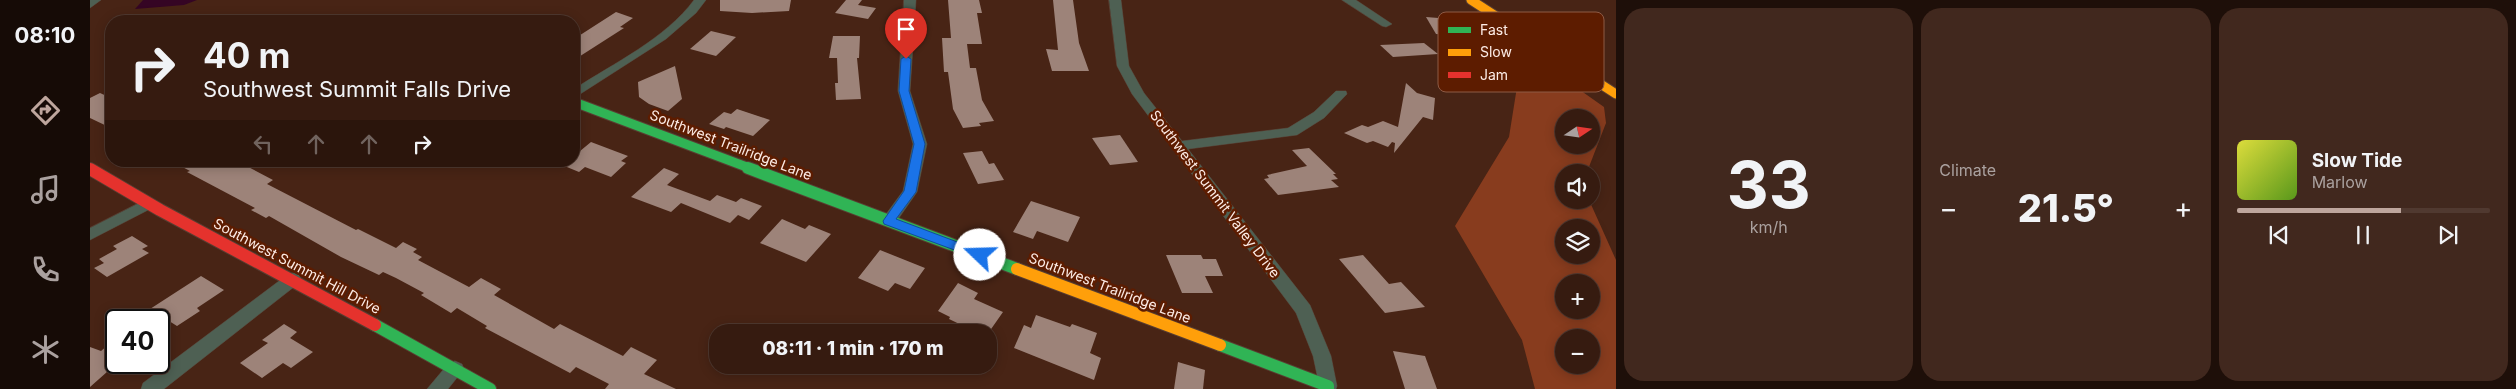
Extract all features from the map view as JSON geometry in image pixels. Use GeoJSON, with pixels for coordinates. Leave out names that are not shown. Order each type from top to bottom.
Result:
{"type":"FeatureCollection","features":[{"type":"Feature","properties":{"kind":"street"},"geometry":{"type":"LineString","coordinates":[[90,5],[95,0]]}},
{"type":"Feature","properties":{"kind":"street"},"geometry":{"type":"LineString","coordinates":[[580,90],[674,27],[695,9],[700,0]]}},
{"type":"Feature","properties":{"kind":"street"},"geometry":{"type":"LineString","coordinates":[[889,221],[910,192],[920,144],[904,91],[910,0]]}},
{"type":"Feature","properties":{"kind":"street","name":"Southwest Summit Valley Drive"},"geometry":{"type":"LineString","coordinates":[[1115,0],[1123,66],[1138,94],[1304,310],[1322,356],[1328,387]]}},
{"type":"Feature","properties":{"kind":"street"},"geometry":{"type":"LineString","coordinates":[[1348,0],[1386,24]]}},
{"type":"Feature","properties":{"kind":"street"},"geometry":{"type":"LineString","coordinates":[[1471,0],[1490,12]]}},
{"type":"Feature","properties":{"kind":"street"},"geometry":{"type":"LineString","coordinates":[[1604,86],[1616,94]]}},
{"type":"Feature","properties":{"kind":"street"},"geometry":{"type":"LineString","coordinates":[[1179,146],[1292,132],[1319,115],[1341,94]]}},
{"type":"Feature","properties":{"kind":"street","name":"Southwest Trailridge Lane"},"geometry":{"type":"LineString","coordinates":[[580,104],[1328,387]]}},
{"type":"Feature","properties":{"kind":"street","name":"Southwest Summit Hill Drive"},"geometry":{"type":"LineString","coordinates":[[90,169],[147,204],[293,279],[490,389]]}},
{"type":"Feature","properties":{"kind":"street"},"geometry":{"type":"LineString","coordinates":[[90,236],[147,204]]}},
{"type":"Feature","properties":{"kind":"street"},"geometry":{"type":"LineString","coordinates":[[150,389],[293,279]]}},
{"type":"Feature","properties":{"kind":"street"},"geometry":{"type":"LineString","coordinates":[[436,389],[455,369]]}},
{"type":"Feature","properties":{"kind":"shaded area"},"geometry":{"type":"Polygon","coordinates":[[[143,0],[197,0],[184,5],[135,9],[143,0]]]}},
{"type":"Feature","properties":{"kind":"shaded area"},"geometry":{"type":"Polygon","coordinates":[[[1516,92],[1583,92],[1604,107],[1606,123],[1600,138],[1600,109],[1555,109],[1555,154],[1594,154],[1590,164],[1555,164],[1555,209],[1593,209],[1598,219],[1555,219],[1555,264],[1600,264],[1600,224],[1616,260],[1616,389],[1535,389],[1522,340],[1455,226],[1509,137],[1516,92]]]}},
{"type":"Feature","properties":{"kind":"building"},"geometry":{"type":"Polygon","coordinates":[[[720,0],[791,0],[789,11],[752,13],[720,11],[720,0]]]}},
{"type":"Feature","properties":{"kind":"building"},"geometry":{"type":"Polygon","coordinates":[[[846,0],[862,0],[858,5],[876,8],[868,19],[835,13],[846,0]]]}},
{"type":"Feature","properties":{"kind":"building"},"geometry":{"type":"Polygon","coordinates":[[[948,0],[979,0],[982,13],[977,13],[982,44],[967,44],[970,68],[976,68],[982,100],[994,121],[979,123],[981,126],[963,128],[953,109],[948,72],[944,72],[942,38],[951,38],[948,0]]]}},
{"type":"Feature","properties":{"kind":"building"},"geometry":{"type":"Polygon","coordinates":[[[1053,0],[1073,0],[1079,43],[1089,71],[1052,71],[1046,49],[1058,50],[1053,0]]]}},
{"type":"Feature","properties":{"kind":"building"},"geometry":{"type":"Polygon","coordinates":[[[616,12],[633,18],[620,27],[624,28],[580,56],[580,35],[616,12]]]}},
{"type":"Feature","properties":{"kind":"building"},"geometry":{"type":"Polygon","coordinates":[[[1426,17],[1438,18],[1438,34],[1436,34],[1426,17]]]}},
{"type":"Feature","properties":{"kind":"building"},"geometry":{"type":"Polygon","coordinates":[[[711,31],[736,37],[716,56],[690,49],[711,31]]]}},
{"type":"Feature","properties":{"kind":"building"},"geometry":{"type":"Polygon","coordinates":[[[833,36],[860,36],[859,58],[857,58],[861,99],[836,100],[835,83],[838,83],[837,58],[829,58],[833,36]]]}},
{"type":"Feature","properties":{"kind":"building"},"geometry":{"type":"Polygon","coordinates":[[[1424,43],[1438,54],[1393,57],[1380,45],[1424,43]]]}},
{"type":"Feature","properties":{"kind":"building"},"geometry":{"type":"Polygon","coordinates":[[[675,66],[682,99],[668,111],[649,104],[639,97],[638,82],[675,66]]]}},
{"type":"Feature","properties":{"kind":"building"},"geometry":{"type":"Polygon","coordinates":[[[1406,83],[1417,93],[1435,98],[1433,120],[1423,117],[1394,153],[1395,143],[1392,142],[1388,147],[1373,141],[1367,143],[1344,133],[1362,125],[1368,127],[1383,121],[1398,127],[1406,83]]]}},
{"type":"Feature","properties":{"kind":"building"},"geometry":{"type":"Polygon","coordinates":[[[100,93],[105,95],[105,125],[90,118],[90,98],[100,93]]]}},
{"type":"Feature","properties":{"kind":"building"},"geometry":{"type":"Polygon","coordinates":[[[737,109],[770,120],[753,136],[726,127],[724,129],[709,124],[724,112],[731,114],[737,109]]]}},
{"type":"Feature","properties":{"kind":"building"},"geometry":{"type":"Polygon","coordinates":[[[1120,135],[1138,162],[1110,165],[1092,138],[1120,135]]]}},
{"type":"Feature","properties":{"kind":"building"},"geometry":{"type":"Polygon","coordinates":[[[591,142],[628,156],[621,161],[626,163],[611,177],[585,167],[579,172],[567,167],[580,167],[580,151],[591,142]]]}},
{"type":"Feature","properties":{"kind":"building"},"geometry":{"type":"Polygon","coordinates":[[[1309,148],[1336,174],[1333,174],[1338,179],[1331,180],[1339,187],[1278,195],[1264,179],[1269,178],[1267,175],[1307,166],[1292,150],[1309,148]]]}},
{"type":"Feature","properties":{"kind":"building"},"geometry":{"type":"Polygon","coordinates":[[[982,151],[989,164],[994,163],[1004,180],[978,184],[963,153],[982,151]]]}},
{"type":"Feature","properties":{"kind":"building"},"geometry":{"type":"Polygon","coordinates":[[[182,167],[248,167],[273,180],[267,184],[356,230],[358,229],[396,248],[403,242],[417,249],[413,252],[422,257],[418,260],[469,287],[481,278],[501,289],[494,295],[554,329],[560,324],[623,356],[631,347],[657,360],[644,374],[676,389],[605,389],[609,384],[576,367],[570,373],[485,328],[487,326],[457,308],[451,313],[421,295],[424,293],[396,278],[383,272],[379,275],[341,257],[269,216],[266,218],[251,210],[255,208],[187,172],[190,171],[182,167]]]}},
{"type":"Feature","properties":{"kind":"building"},"geometry":{"type":"Polygon","coordinates":[[[664,168],[679,174],[667,185],[710,201],[717,195],[736,202],[741,198],[762,206],[749,220],[738,215],[730,223],[681,203],[671,212],[631,197],[664,168]]]}},
{"type":"Feature","properties":{"kind":"building"},"geometry":{"type":"Polygon","coordinates":[[[1031,201],[1080,217],[1068,242],[1037,231],[1033,239],[1013,232],[1031,201]]]}},
{"type":"Feature","properties":{"kind":"building"},"geometry":{"type":"Polygon","coordinates":[[[782,219],[805,229],[809,225],[831,234],[806,262],[760,243],[782,219]]]}},
{"type":"Feature","properties":{"kind":"building"},"geometry":{"type":"Polygon","coordinates":[[[132,236],[148,246],[142,249],[149,253],[107,277],[94,268],[104,263],[99,259],[117,249],[113,246],[132,236]]]}},
{"type":"Feature","properties":{"kind":"building"},"geometry":{"type":"Polygon","coordinates":[[[880,250],[925,268],[910,289],[895,283],[888,291],[858,278],[880,250]]]}},
{"type":"Feature","properties":{"kind":"building"},"geometry":{"type":"Polygon","coordinates":[[[1166,255],[1201,255],[1203,259],[1216,259],[1223,276],[1205,276],[1213,293],[1182,293],[1166,255]]]}},
{"type":"Feature","properties":{"kind":"building"},"geometry":{"type":"Polygon","coordinates":[[[1363,255],[1389,284],[1401,282],[1425,307],[1385,313],[1339,259],[1363,255]]]}},
{"type":"Feature","properties":{"kind":"building"},"geometry":{"type":"Polygon","coordinates":[[[201,276],[224,290],[197,308],[200,311],[177,326],[170,322],[170,309],[150,309],[201,276]]]}},
{"type":"Feature","properties":{"kind":"building"},"geometry":{"type":"Polygon","coordinates":[[[958,283],[978,293],[974,299],[1003,312],[995,324],[959,324],[938,311],[958,283]]]}},
{"type":"Feature","properties":{"kind":"building"},"geometry":{"type":"Polygon","coordinates":[[[1036,315],[1070,327],[1072,324],[1097,333],[1090,353],[1101,358],[1094,380],[1014,348],[1024,325],[1031,328],[1036,315]]]}},
{"type":"Feature","properties":{"kind":"building"},"geometry":{"type":"Polygon","coordinates":[[[284,324],[297,332],[290,338],[313,352],[291,368],[283,363],[262,378],[240,363],[268,343],[262,340],[284,324]]]}},
{"type":"Feature","properties":{"kind":"building"},"geometry":{"type":"Polygon","coordinates":[[[90,347],[101,351],[105,348],[105,374],[90,387],[90,347]]]}},
{"type":"Feature","properties":{"kind":"building"},"geometry":{"type":"Polygon","coordinates":[[[1393,351],[1425,356],[1437,389],[1405,389],[1393,351]]]}},
{"type":"Feature","properties":{"kind":"building"},"geometry":{"type":"Polygon","coordinates":[[[1178,362],[1205,370],[1203,389],[1174,389],[1178,362]]]}},
{"type":"Feature","properties":{"kind":"traffic: fast"},"geometry":{"type":"LineString","coordinates":[[580,104],[1017,269]]}},
{"type":"Feature","properties":{"kind":"traffic: fast"},"geometry":{"type":"LineString","coordinates":[[375,325],[490,389]]}},
{"type":"Feature","properties":{"kind":"traffic: fast"},"geometry":{"type":"LineString","coordinates":[[1220,345],[1328,386],[1328,389]]}},
{"type":"Feature","properties":{"kind":"traffic: slow"},"geometry":{"type":"LineString","coordinates":[[1471,0],[1490,12]]}},
{"type":"Feature","properties":{"kind":"traffic: slow"},"geometry":{"type":"LineString","coordinates":[[1604,86],[1616,94]]}},
{"type":"Feature","properties":{"kind":"traffic: slow"},"geometry":{"type":"LineString","coordinates":[[1017,269],[1220,345]]}},
{"type":"Feature","properties":{"kind":"traffic: jam"},"geometry":{"type":"LineString","coordinates":[[90,169],[160,210],[375,325]]}},
{"type":"Feature","properties":{"kind":"route"},"geometry":{"type":"LineString","coordinates":[[906,59],[904,91],[920,144],[910,192],[889,221],[980,255]]}}]}
